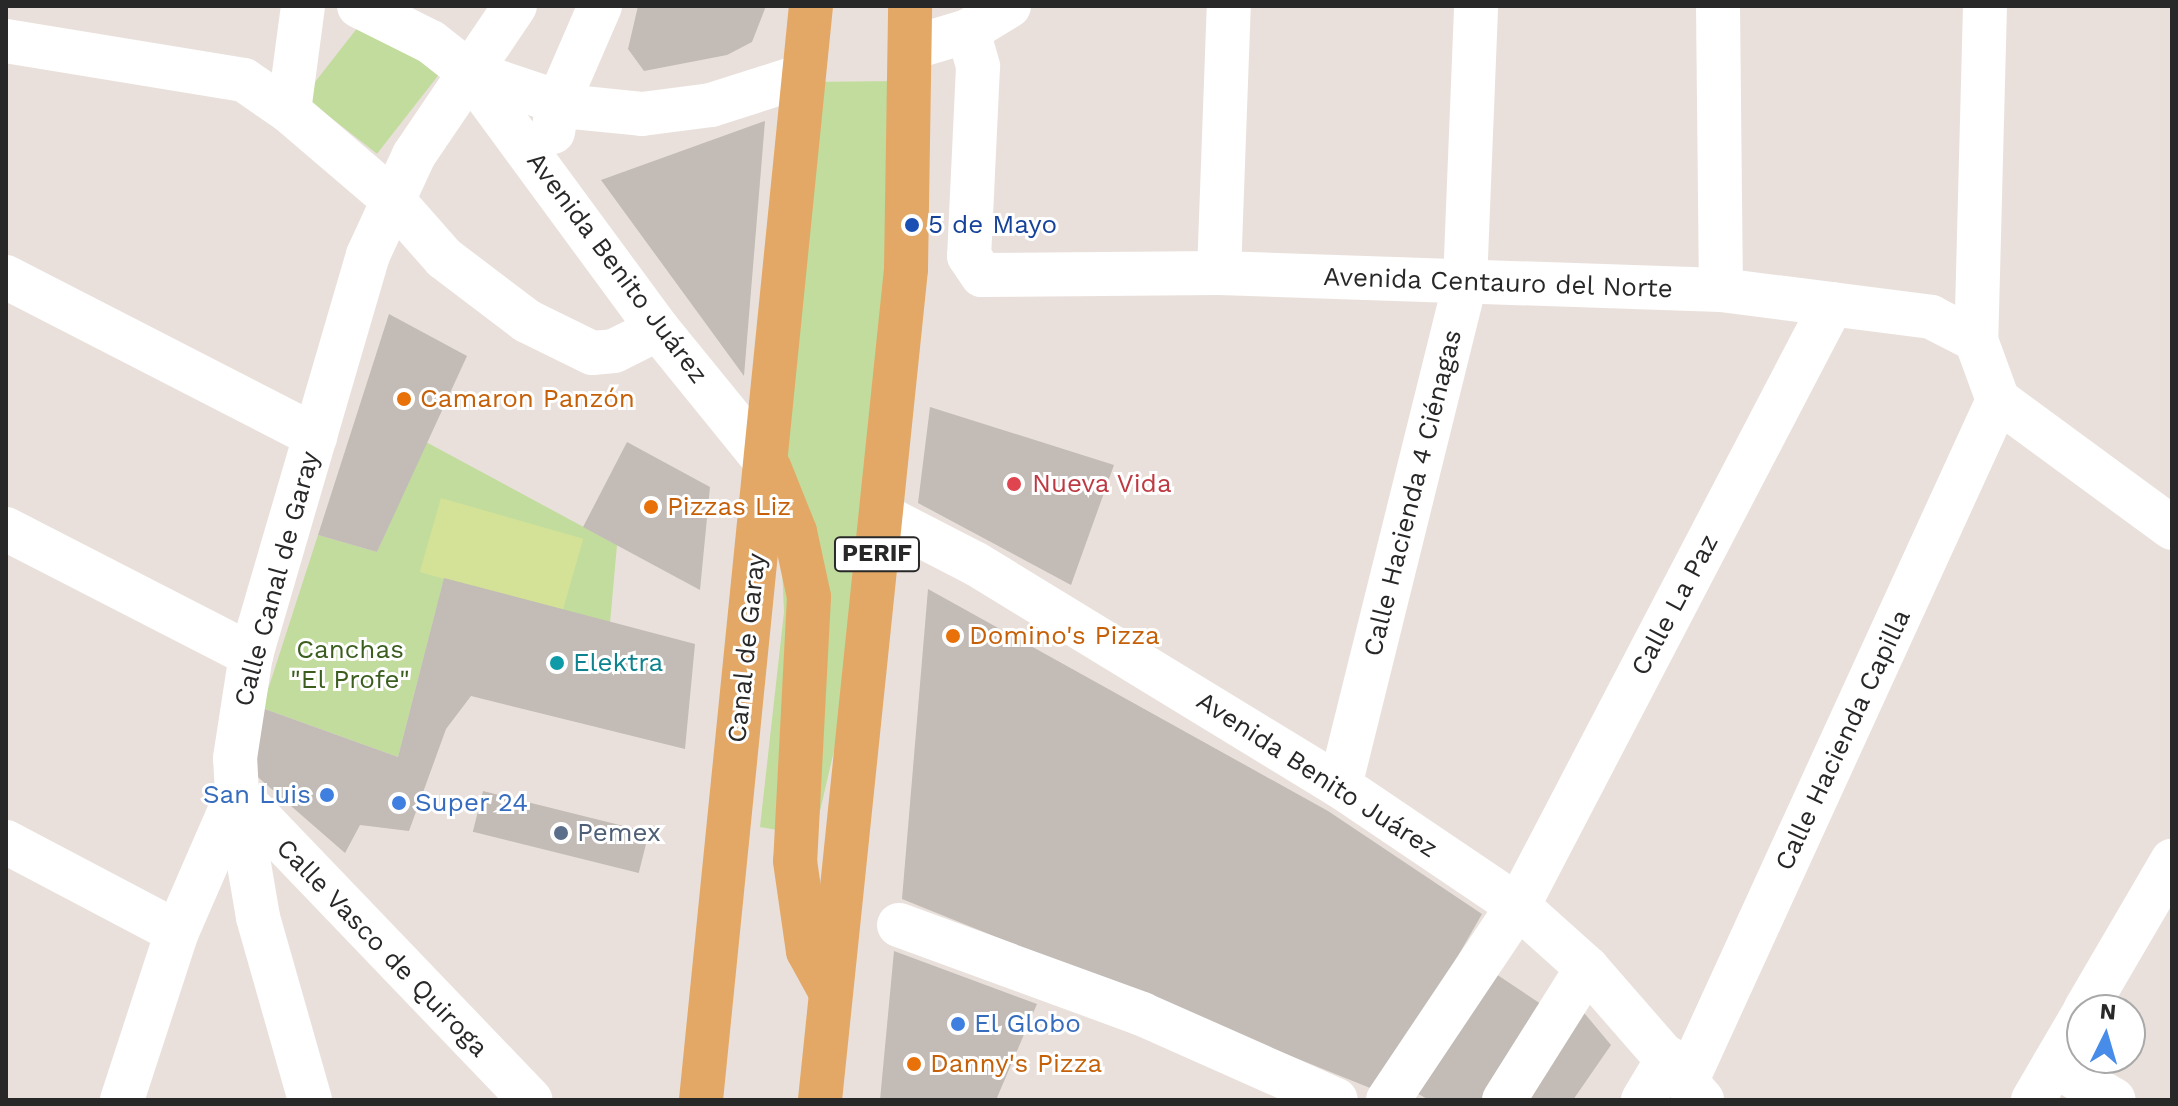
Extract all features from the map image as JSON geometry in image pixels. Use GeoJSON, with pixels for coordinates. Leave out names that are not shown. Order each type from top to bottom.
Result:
{"type":"FeatureCollection","features":[{"type":"Feature","properties":{"kind":"main road","name":"Canal de Garay"},"geometry":{"type":"LineString","coordinates":[[701,1100],[767,463],[799,77],[811,6]]}},
{"type":"Feature","properties":{"kind":"main road","name":"PERIF"},"geometry":{"type":"LineString","coordinates":[[820,1100],[906,269],[910,27]]}},
{"type":"Feature","properties":{"kind":"main road"},"geometry":{"type":"LineString","coordinates":[[767,463],[795,532],[809,597],[795,861],[808,951],[831,993]]}},
{"type":"Feature","properties":{"kind":"street"},"geometry":{"type":"LineString","coordinates":[[289,111],[303,6]]}},
{"type":"Feature","properties":{"kind":"street"},"geometry":{"type":"LineString","coordinates":[[359,6],[431,42],[469,72],[558,103],[607,113],[676,112],[799,77]]}},
{"type":"Feature","properties":{"kind":"street","name":"Calle Canal de Garay"},"geometry":{"type":"LineString","coordinates":[[122,1100],[177,932],[237,794],[235,758],[251,655],[315,436],[392,199],[469,72],[515,6]]}},
{"type":"Feature","properties":{"kind":"street"},"geometry":{"type":"LineString","coordinates":[[551,178],[558,103],[600,6]]}},
{"type":"Feature","properties":{"kind":"street"},"geometry":{"type":"LineString","coordinates":[[910,27],[968,31],[1009,6]]}},
{"type":"Feature","properties":{"kind":"street"},"geometry":{"type":"LineString","coordinates":[[1219,273],[1229,6]]}},
{"type":"Feature","properties":{"kind":"street","name":"Calle Hacienda 4 Ciénagas"},"geometry":{"type":"LineString","coordinates":[[1340,786],[1465,283],[1476,6]]}},
{"type":"Feature","properties":{"kind":"street"},"geometry":{"type":"LineString","coordinates":[[1718,6],[1721,290]]}},
{"type":"Feature","properties":{"kind":"street"},"geometry":{"type":"LineString","coordinates":[[1985,6],[1976,340],[1998,400],[2172,528]]}},
{"type":"Feature","properties":{"kind":"street","name":"Avenida Centauro del Norte"},"geometry":{"type":"LineString","coordinates":[[968,31],[978,67],[972,265],[982,275],[1219,273],[1721,290],[1931,317],[1976,340]]}},
{"type":"Feature","properties":{"kind":"street"},"geometry":{"type":"LineString","coordinates":[[6,41],[200,67],[244,80],[289,111],[392,199],[444,258],[563,342],[614,351],[658,329]]}},
{"type":"Feature","properties":{"kind":"street","name":"Avenida Benito Juárez"},"geometry":{"type":"LineString","coordinates":[[469,72],[551,178],[658,329],[767,463]]}},
{"type":"Feature","properties":{"kind":"street"},"geometry":{"type":"LineString","coordinates":[[6,277],[315,436]]}},
{"type":"Feature","properties":{"kind":"street","name":"Calle La Paz"},"geometry":{"type":"LineString","coordinates":[[1389,1100],[1518,906],[1832,304]]}},
{"type":"Feature","properties":{"kind":"street","name":"Calle Hacienda Capilla"},"geometry":{"type":"LineString","coordinates":[[1643,1100],[1686,1079],[1998,400]]}},
{"type":"Feature","properties":{"kind":"street","name":"Avenida Benito Juárez"},"geometry":{"type":"LineString","coordinates":[[881,515],[976,564],[1340,786],[1518,906],[1587,968],[1686,1079]]}},
{"type":"Feature","properties":{"kind":"street"},"geometry":{"type":"LineString","coordinates":[[6,529],[251,655]]}},
{"type":"Feature","properties":{"kind":"street"},"geometry":{"type":"LineString","coordinates":[[237,794],[258,917],[310,1100]]}},
{"type":"Feature","properties":{"kind":"street","name":"Calle Vasco de Quiroga"},"geometry":{"type":"LineString","coordinates":[[237,794],[530,1100]]}},
{"type":"Feature","properties":{"kind":"street"},"geometry":{"type":"LineString","coordinates":[[6,842],[177,932]]}},
{"type":"Feature","properties":{"kind":"street"},"geometry":{"type":"LineString","coordinates":[[2094,994],[2172,861]]}},
{"type":"Feature","properties":{"kind":"street"},"geometry":{"type":"LineString","coordinates":[[899,925],[1142,1014],[1336,1100]]}},
{"type":"Feature","properties":{"kind":"street"},"geometry":{"type":"LineString","coordinates":[[1504,1100],[1587,968]]}},
{"type":"Feature","properties":{"kind":"street"},"geometry":{"type":"LineString","coordinates":[[2066,1043],[2043,1082],[2114,1100]]}},
{"type":"Feature","properties":{"kind":"green space"},"geometry":{"type":"Polygon","coordinates":[[[369,13],[442,70],[377,154],[304,97],[369,13]]]}},
{"type":"Feature","properties":{"kind":"green space"},"geometry":{"type":"Polygon","coordinates":[[[904,81],[890,509],[814,837],[760,827],[784,612],[780,521],[803,82],[904,81]]]}},
{"type":"Feature","properties":{"kind":"green space","name":"Canchas \"El Profe\""},"geometry":{"type":"Polygon","coordinates":[[[426,442],[617,545],[610,623],[444,579],[398,757],[262,708],[318,535],[377,552],[426,442]]]}},
{"type":"Feature","properties":{"kind":"green space"},"geometry":{"type":"Polygon","coordinates":[[[441,498],[583,539],[562,613],[420,572],[441,498]]]}},
{"type":"Feature","properties":{"kind":"building"},"geometry":{"type":"Polygon","coordinates":[[[638,6],[766,6],[752,42],[727,55],[644,71],[628,49],[638,6]]]}},
{"type":"Feature","properties":{"kind":"building"},"geometry":{"type":"Polygon","coordinates":[[[765,121],[744,376],[601,180],[765,121]]]}},
{"type":"Feature","properties":{"kind":"building","name":"Camaron Panzón"},"geometry":{"type":"Polygon","coordinates":[[[389,314],[467,356],[377,552],[318,535],[389,314]]]}},
{"type":"Feature","properties":{"kind":"building","name":"Nueva Vida"},"geometry":{"type":"Polygon","coordinates":[[[930,407],[1114,465],[1071,585],[918,503],[930,407]]]}},
{"type":"Feature","properties":{"kind":"building","name":"Pizzas Liz"},"geometry":{"type":"Polygon","coordinates":[[[627,442],[710,487],[700,590],[583,527],[627,442]]]}},
{"type":"Feature","properties":{"kind":"building","name":"Elektra"},"geometry":{"type":"Polygon","coordinates":[[[444,578],[695,644],[685,749],[471,696],[446,729],[409,831],[360,825],[345,853],[244,765],[262,708],[398,757],[444,578]]]}},
{"type":"Feature","properties":{"kind":"building"},"geometry":{"type":"Polygon","coordinates":[[[928,589],[1328,811],[1482,914],[1380,1092],[902,899],[928,589]]]}},
{"type":"Feature","properties":{"kind":"building","name":"Pemex"},"geometry":{"type":"Polygon","coordinates":[[[483,791],[649,832],[639,873],[473,832],[483,791]]]}},
{"type":"Feature","properties":{"kind":"building","name":"El Globo"},"geometry":{"type":"Polygon","coordinates":[[[894,951],[1037,1004],[996,1100],[880,1100],[894,951]]]}},
{"type":"Feature","properties":{"kind":"building"},"geometry":{"type":"Polygon","coordinates":[[[1493,972],[1550,1010],[1492,1100],[1429,1100],[1415,1092],[1493,972]]]}},
{"type":"Feature","properties":{"kind":"building"},"geometry":{"type":"Polygon","coordinates":[[[1580,1008],[1611,1045],[1573,1100],[1520,1100],[1580,1008]]]}},
{"type":"Feature","properties":{"kind":"place","name":"5 de Mayo"},"geometry":{"type":"Point","coordinates":[912,225]}},
{"type":"Feature","properties":{"kind":"place","name":"Camaron Panzón"},"geometry":{"type":"Point","coordinates":[404,399]}},
{"type":"Feature","properties":{"kind":"place","name":"Nueva Vida"},"geometry":{"type":"Point","coordinates":[1014,484]}},
{"type":"Feature","properties":{"kind":"place","name":"Pizzas Liz"},"geometry":{"type":"Point","coordinates":[651,507]}},
{"type":"Feature","properties":{"kind":"place","name":"Domino's Pizza"},"geometry":{"type":"Point","coordinates":[953,636]}},
{"type":"Feature","properties":{"kind":"place","name":"Elektra"},"geometry":{"type":"Point","coordinates":[557,663]}},
{"type":"Feature","properties":{"kind":"place","name":"San Luis"},"geometry":{"type":"Point","coordinates":[327,795]}},
{"type":"Feature","properties":{"kind":"place","name":"Super 24"},"geometry":{"type":"Point","coordinates":[399,803]}},
{"type":"Feature","properties":{"kind":"place","name":"Pemex"},"geometry":{"type":"Point","coordinates":[561,833]}},
{"type":"Feature","properties":{"kind":"place","name":"El Globo"},"geometry":{"type":"Point","coordinates":[958,1024]}},
{"type":"Feature","properties":{"kind":"place","name":"Danny's Pizza"},"geometry":{"type":"Point","coordinates":[914,1064]}}]}
